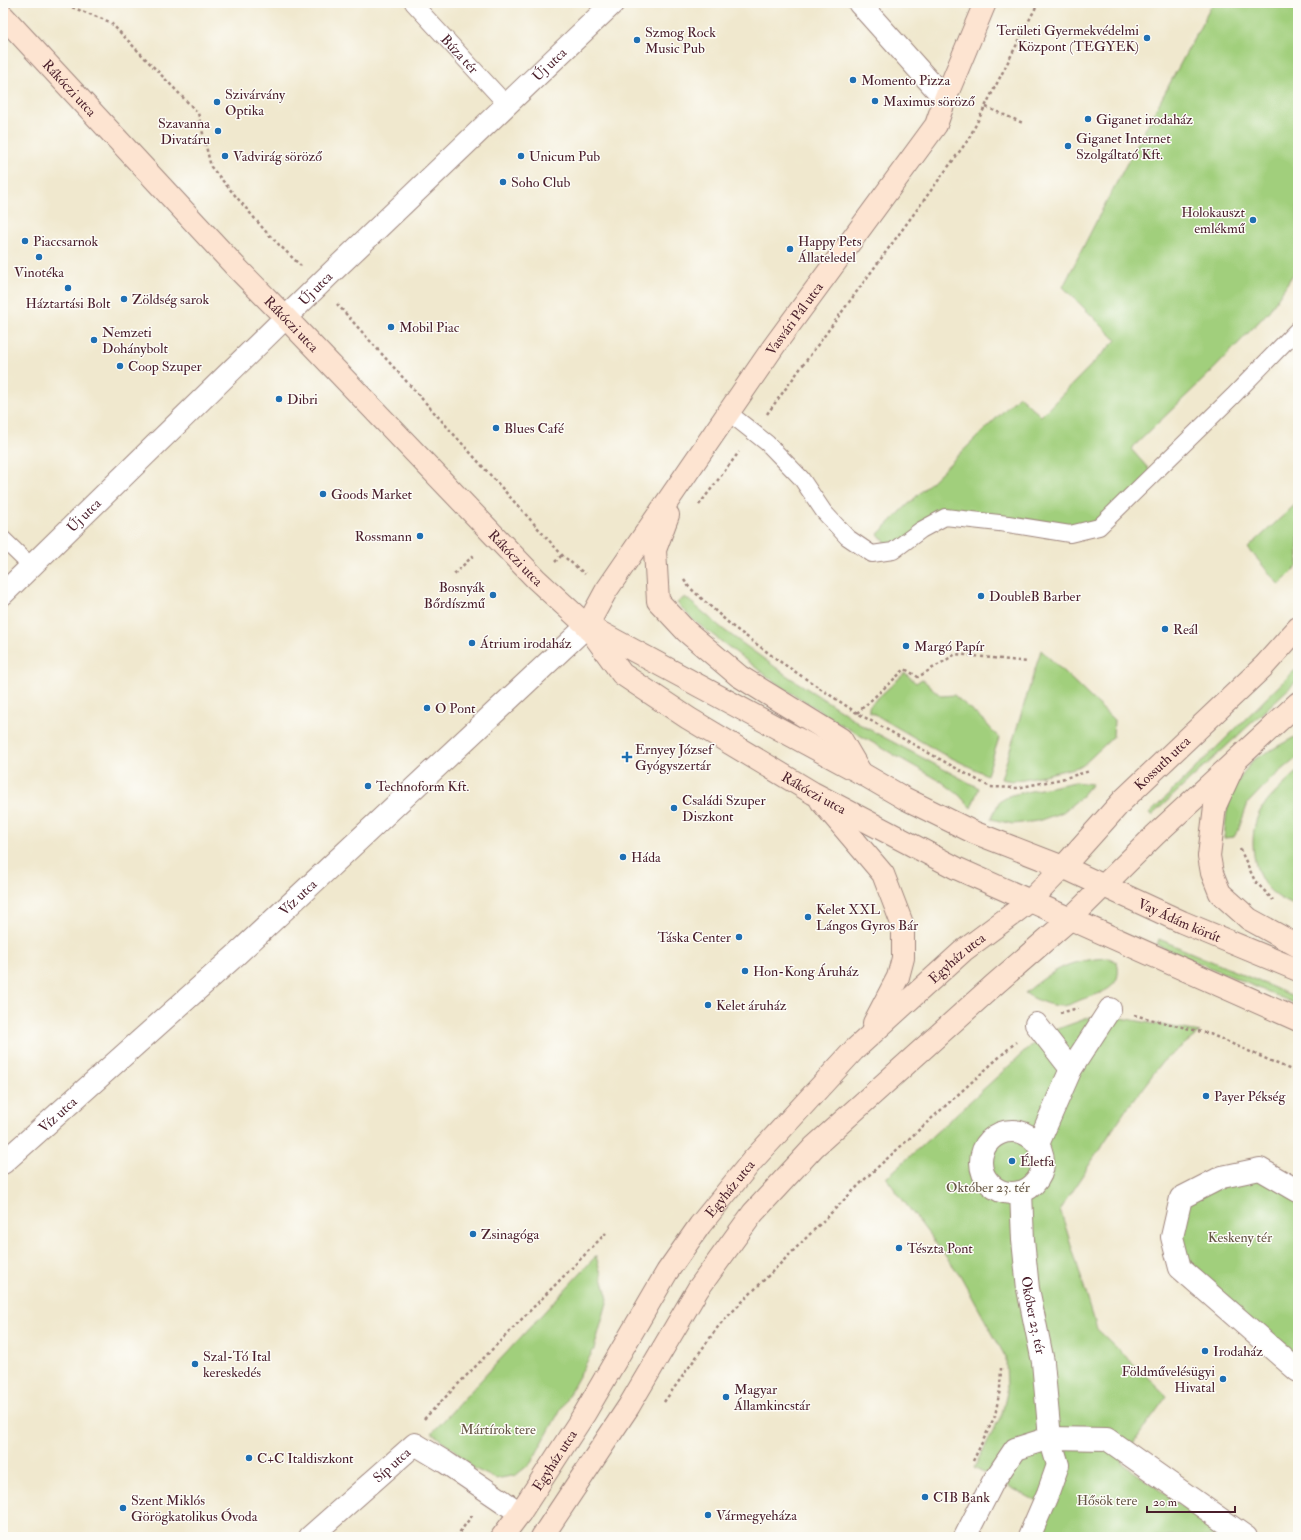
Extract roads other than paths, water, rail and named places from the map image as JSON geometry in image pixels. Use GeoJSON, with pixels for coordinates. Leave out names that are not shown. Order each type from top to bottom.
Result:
{"type":"FeatureCollection","features":[{"type":"Feature","properties":{"kind":"street","name":"Új utca"},"geometry":{"type":"LineString","coordinates":[[3,594],[330,274],[613,3]]}},
{"type":"Feature","properties":{"kind":"street"},"geometry":{"type":"LineString","coordinates":[[859,3],[945,99]]}},
{"type":"Feature","properties":{"kind":"street","name":"Vasvári Pál utca"},"geometry":{"type":"LineString","coordinates":[[587,626],[606,591],[774,346],[936,125],[945,99],[985,3]]}},
{"type":"Feature","properties":{"kind":"street","name":"Rákóczi utca"},"geometry":{"type":"LineString","coordinates":[[3,16],[234,265],[530,573],[587,626],[622,674],[688,718],[814,793],[956,868],[1070,919]]}},
{"type":"Feature","properties":{"kind":"street"},"geometry":{"type":"LineString","coordinates":[[688,472],[655,550],[658,601],[686,631],[739,676],[841,739],[861,773]]}},
{"type":"Feature","properties":{"kind":"street","name":"Rákóczi utca"},"geometry":{"type":"LineString","coordinates":[[587,626],[861,773],[904,798],[973,832],[1063,867]]}},
{"type":"Feature","properties":{"kind":"street","name":"Víz utca"},"geometry":{"type":"LineString","coordinates":[[3,1163],[236,955],[587,626]]}},
{"type":"Feature","properties":{"kind":"street","name":"Kossuth utca"},"geometry":{"type":"LineString","coordinates":[[1030,901],[1063,867],[1123,800],[1264,666],[1298,628]]}},
{"type":"Feature","properties":{"kind":"street"},"geometry":{"type":"LineString","coordinates":[[542,1537],[629,1406],[698,1289],[753,1213],[814,1147],[994,985],[1070,919],[1155,835],[1298,703]]}},
{"type":"Feature","properties":{"kind":"street"},"geometry":{"type":"LineString","coordinates":[[1238,758],[1215,806],[1209,856],[1212,873],[1220,893],[1249,919],[1298,946]]}},
{"type":"Feature","properties":{"kind":"street"},"geometry":{"type":"LineString","coordinates":[[814,793],[883,874],[903,926],[903,958],[898,978],[874,1024],[854,1050]]}},
{"type":"Feature","properties":{"kind":"street","name":"Vay Ádám körút"},"geometry":{"type":"LineString","coordinates":[[1063,867],[1105,885],[1182,922],[1298,970]]}},
{"type":"Feature","properties":{"kind":"street","name":"Egyház utca"},"geometry":{"type":"LineString","coordinates":[[502,1537],[520,1513],[585,1413],[667,1272],[700,1225],[752,1161],[854,1050],[963,951],[1030,901]]}},
{"type":"Feature","properties":{"kind":"street"},"geometry":{"type":"LineString","coordinates":[[1070,919],[1298,1020]]}},
{"type":"Feature","properties":{"kind":"street"},"geometry":{"type":"LineString","coordinates":[[1038,1144],[1071,1069],[1110,1009]]}},
{"type":"Feature","properties":{"kind":"street"},"geometry":{"type":"LineString","coordinates":[[1036,1024],[1071,1069]]}},
{"type":"Feature","properties":{"kind":"street"},"geometry":{"type":"LineString","coordinates":[[1010,1131],[1021,1132],[1031,1136],[1038,1144],[1044,1163],[1042,1173],[1037,1182],[1030,1189],[1010,1194],[1000,1192],[988,1181],[981,1167],[981,1156],[984,1147],[991,1139],[1000,1133],[1010,1131]]}},
{"type":"Feature","properties":{"kind":"street"},"geometry":{"type":"LineString","coordinates":[[1298,1191],[1260,1169],[1222,1177],[1182,1198],[1172,1237],[1180,1268],[1298,1372]]}},
{"type":"Feature","properties":{"kind":"street","name":"Okóber 23. tér"},"geometry":{"type":"LineString","coordinates":[[1021,1192],[1023,1240],[1028,1289],[1043,1362],[1050,1438],[1058,1464],[1048,1493],[1029,1537]]}},
{"type":"Feature","properties":{"kind":"street"},"geometry":{"type":"LineString","coordinates":[[965,1537],[993,1482],[1015,1449],[1050,1438],[1108,1439],[1246,1537]]}},
{"type":"Feature","properties":{"kind":"street","name":"Síp utca"},"geometry":{"type":"LineString","coordinates":[[310,1537],[415,1444],[520,1513]]}},
{"type":"Feature","properties":{"kind":"lane","name":"Búza tér"},"geometry":{"type":"LineString","coordinates":[[413,3],[507,105]]}},
{"type":"Feature","properties":{"kind":"lane"},"geometry":{"type":"LineString","coordinates":[[729,413],[778,453],[801,478],[824,512],[847,537],[872,554],[893,551],[921,530],[946,517],[1008,524],[1070,534],[1099,527],[1154,475],[1298,329]]}},
{"type":"Feature","properties":{"kind":"lane"},"geometry":{"type":"LineString","coordinates":[[3,539],[31,566]]}},
{"type":"Feature","properties":{"kind":"place","name":"Területi Gyermekvédelmi Központ (TEGYEK)"},"geometry":{"type":"Point","coordinates":[1147,38]}},
{"type":"Feature","properties":{"kind":"place","name":"Szmog Rock Music Pub"},"geometry":{"type":"Point","coordinates":[637,40]}},
{"type":"Feature","properties":{"kind":"place","name":"Momento Pizza"},"geometry":{"type":"Point","coordinates":[853,80]}},
{"type":"Feature","properties":{"kind":"place","name":"Maximus söröző"},"geometry":{"type":"Point","coordinates":[875,101]}},
{"type":"Feature","properties":{"kind":"place","name":"Szivárvány Optika"},"geometry":{"type":"Point","coordinates":[217,102]}},
{"type":"Feature","properties":{"kind":"place","name":"Giganet irodaház"},"geometry":{"type":"Point","coordinates":[1088,119]}},
{"type":"Feature","properties":{"kind":"place","name":"Szavanna Divatáru"},"geometry":{"type":"Point","coordinates":[218,131]}},
{"type":"Feature","properties":{"kind":"place","name":"Giganet Internet Szolgáltató Kft."},"geometry":{"type":"Point","coordinates":[1068,146]}},
{"type":"Feature","properties":{"kind":"place","name":"Vadvirág söröző"},"geometry":{"type":"Point","coordinates":[225,156]}},
{"type":"Feature","properties":{"kind":"place","name":"Unicum Pub"},"geometry":{"type":"Point","coordinates":[521,156]}},
{"type":"Feature","properties":{"kind":"place","name":"Soho Club"},"geometry":{"type":"Point","coordinates":[503,182]}},
{"type":"Feature","properties":{"kind":"place","name":"Holokauszt emlékmű"},"geometry":{"type":"Point","coordinates":[1253,220]}},
{"type":"Feature","properties":{"kind":"place","name":"Piaccsarnok"},"geometry":{"type":"Point","coordinates":[25,241]}},
{"type":"Feature","properties":{"kind":"place","name":"Happy Pets Állateledel"},"geometry":{"type":"Point","coordinates":[790,249]}},
{"type":"Feature","properties":{"kind":"place","name":"Vinotéka"},"geometry":{"type":"Point","coordinates":[39,257]}},
{"type":"Feature","properties":{"kind":"place","name":"Háztartási Bolt"},"geometry":{"type":"Point","coordinates":[68,288]}},
{"type":"Feature","properties":{"kind":"place","name":"Zöldség sarok"},"geometry":{"type":"Point","coordinates":[124,299]}},
{"type":"Feature","properties":{"kind":"place","name":"Mobil Piac"},"geometry":{"type":"Point","coordinates":[391,327]}},
{"type":"Feature","properties":{"kind":"place","name":"Nemzeti Dohánybolt"},"geometry":{"type":"Point","coordinates":[94,340]}},
{"type":"Feature","properties":{"kind":"place","name":"Coop Szuper"},"geometry":{"type":"Point","coordinates":[120,366]}},
{"type":"Feature","properties":{"kind":"place","name":"Dibri"},"geometry":{"type":"Point","coordinates":[279,399]}},
{"type":"Feature","properties":{"kind":"place","name":"Blues Café"},"geometry":{"type":"Point","coordinates":[496,428]}},
{"type":"Feature","properties":{"kind":"place","name":"Goods Market"},"geometry":{"type":"Point","coordinates":[323,494]}},
{"type":"Feature","properties":{"kind":"place","name":"Rossmann"},"geometry":{"type":"Point","coordinates":[420,536]}},
{"type":"Feature","properties":{"kind":"place","name":"Bosnyák Bőrdíszmű"},"geometry":{"type":"Point","coordinates":[493,595]}},
{"type":"Feature","properties":{"kind":"place","name":"DoubleB Barber"},"geometry":{"type":"Point","coordinates":[981,596]}},
{"type":"Feature","properties":{"kind":"place","name":"Reál"},"geometry":{"type":"Point","coordinates":[1165,629]}},
{"type":"Feature","properties":{"kind":"place","name":"Átrium irodaház"},"geometry":{"type":"Point","coordinates":[472,643]}},
{"type":"Feature","properties":{"kind":"place","name":"Margó Papír"},"geometry":{"type":"Point","coordinates":[906,646]}},
{"type":"Feature","properties":{"kind":"place","name":"O Pont"},"geometry":{"type":"Point","coordinates":[427,708]}},
{"type":"Feature","properties":{"kind":"place","name":"Ernyey József Gyógyszertár"},"geometry":{"type":"Point","coordinates":[627,757]}},
{"type":"Feature","properties":{"kind":"place","name":"Technoform Kft."},"geometry":{"type":"Point","coordinates":[368,786]}},
{"type":"Feature","properties":{"kind":"place","name":"Családi Szuper Diszkont"},"geometry":{"type":"Point","coordinates":[674,808]}},
{"type":"Feature","properties":{"kind":"place","name":"Háda"},"geometry":{"type":"Point","coordinates":[623,857]}},
{"type":"Feature","properties":{"kind":"place","name":"Kelet XXL Lángos Gyros Bár"},"geometry":{"type":"Point","coordinates":[808,917]}},
{"type":"Feature","properties":{"kind":"place","name":"Táska Center"},"geometry":{"type":"Point","coordinates":[739,937]}},
{"type":"Feature","properties":{"kind":"place","name":"Hon-Kong Áruház"},"geometry":{"type":"Point","coordinates":[745,971]}},
{"type":"Feature","properties":{"kind":"place","name":"Kelet áruház"},"geometry":{"type":"Point","coordinates":[708,1005]}},
{"type":"Feature","properties":{"kind":"place","name":"Payer Pékség"},"geometry":{"type":"Point","coordinates":[1206,1096]}},
{"type":"Feature","properties":{"kind":"place","name":"Életfa"},"geometry":{"type":"Point","coordinates":[1012,1161]}},
{"type":"Feature","properties":{"kind":"place","name":"Zsinagóga"},"geometry":{"type":"Point","coordinates":[473,1234]}},
{"type":"Feature","properties":{"kind":"place","name":"Tészta Pont"},"geometry":{"type":"Point","coordinates":[899,1248]}},
{"type":"Feature","properties":{"kind":"place","name":"Irodaház"},"geometry":{"type":"Point","coordinates":[1205,1351]}},
{"type":"Feature","properties":{"kind":"place","name":"Szal-Tó Ital kereskedés"},"geometry":{"type":"Point","coordinates":[195,1364]}},
{"type":"Feature","properties":{"kind":"place","name":"Földművelésügyi Hivatal"},"geometry":{"type":"Point","coordinates":[1223,1379]}},
{"type":"Feature","properties":{"kind":"place","name":"Magyar Államkincstár"},"geometry":{"type":"Point","coordinates":[726,1397]}},
{"type":"Feature","properties":{"kind":"place","name":"C+C Italdiszkont"},"geometry":{"type":"Point","coordinates":[249,1458]}},
{"type":"Feature","properties":{"kind":"place","name":"CIB Bank"},"geometry":{"type":"Point","coordinates":[925,1497]}},
{"type":"Feature","properties":{"kind":"place","name":"Szent Miklós Görögkatolikus Óvoda"},"geometry":{"type":"Point","coordinates":[123,1508]}},
{"type":"Feature","properties":{"kind":"place","name":"Vármegyeháza"},"geometry":{"type":"Point","coordinates":[708,1515]}},
{"type":"Feature","properties":{"kind":"park label","name":"Október 23. tér"},"geometry":{"type":"Point","coordinates":[988,1187]}},
{"type":"Feature","properties":{"kind":"park label","name":"Keskeny tér"},"geometry":{"type":"Point","coordinates":[1240,1237]}},
{"type":"Feature","properties":{"kind":"park label","name":"Mártírok tere"},"geometry":{"type":"Point","coordinates":[498,1429]}},
{"type":"Feature","properties":{"kind":"park label","name":"Hősök tere"},"geometry":{"type":"Point","coordinates":[1107,1500]}}]}
